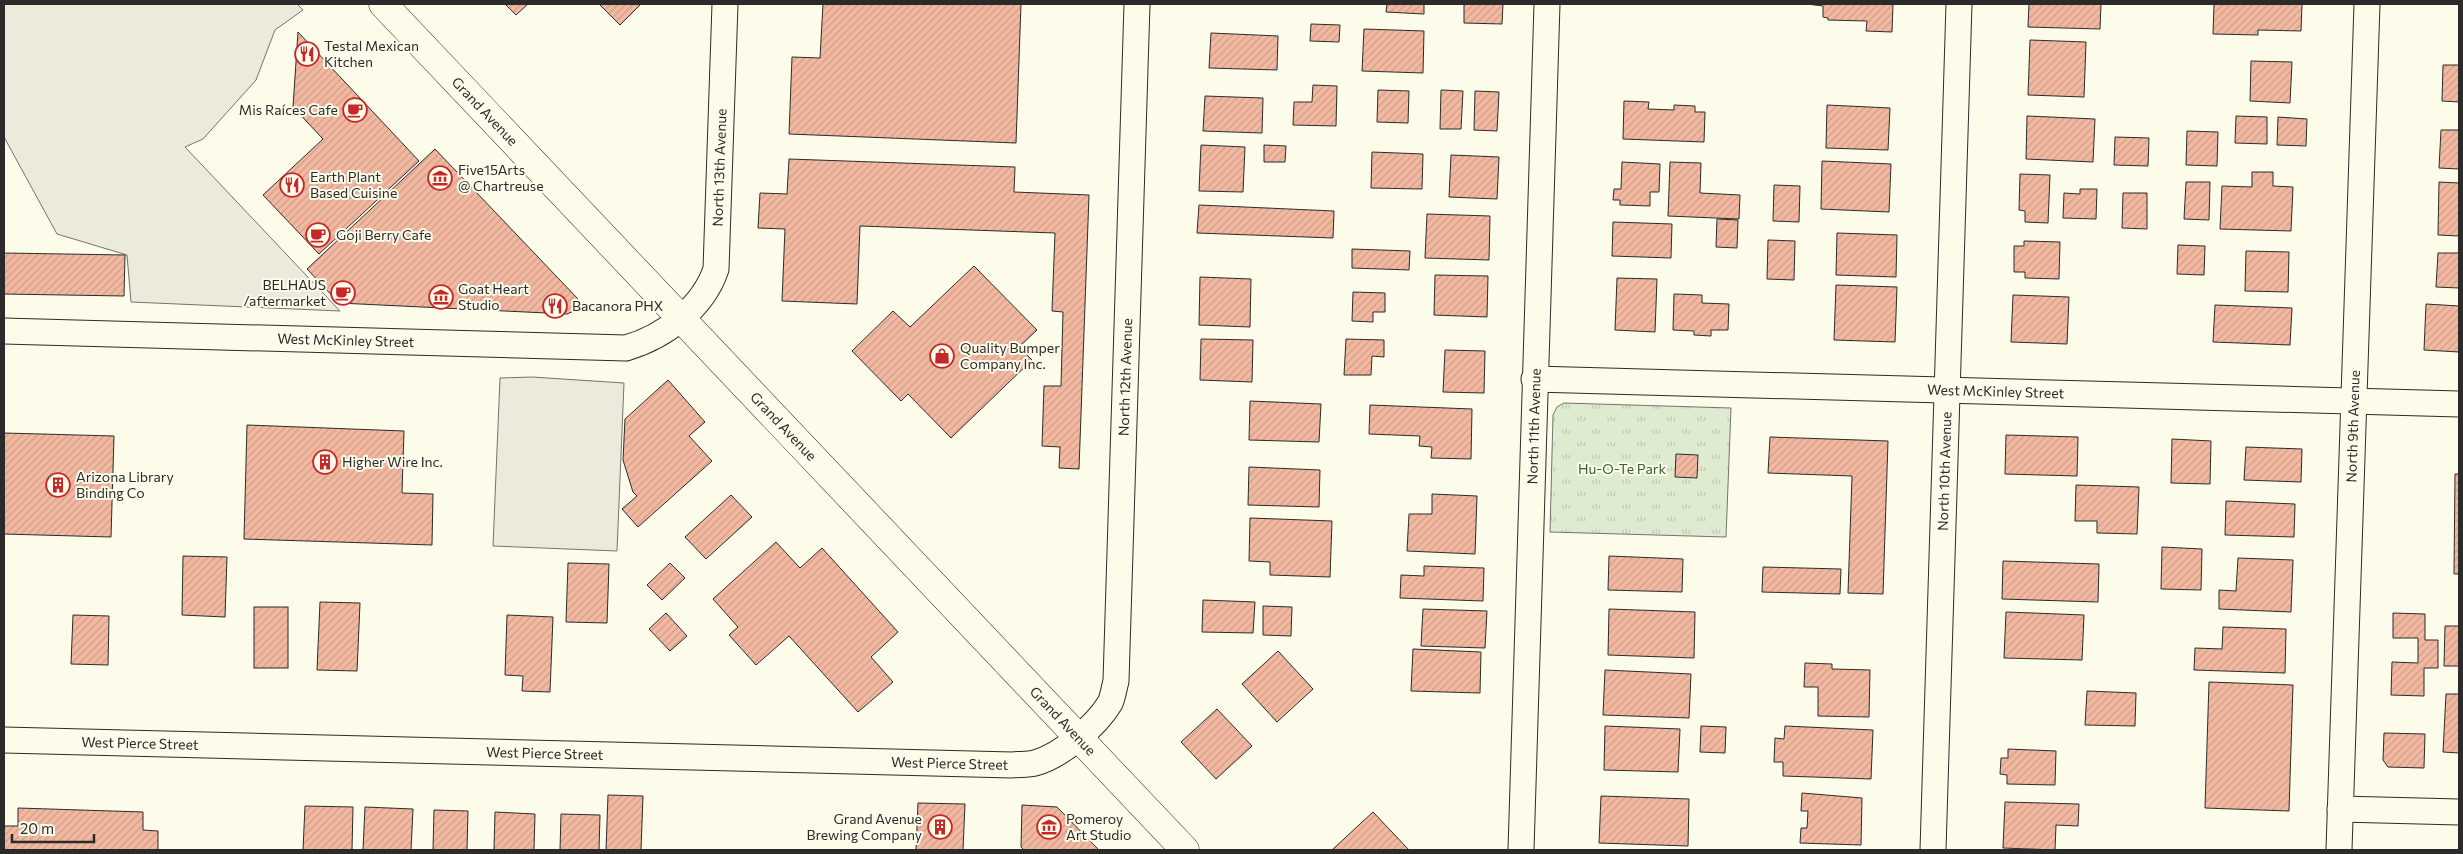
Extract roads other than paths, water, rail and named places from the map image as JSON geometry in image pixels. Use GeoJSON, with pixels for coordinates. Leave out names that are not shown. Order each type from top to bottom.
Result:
{"type":"FeatureCollection","features":[{"type":"Feature","properties":{"kind":"main road","name":"Grand Avenue"},"geometry":{"type":"LineString","coordinates":[[383,4],[1185,850]]}},
{"type":"Feature","properties":{"kind":"street","name":"North 13th Avenue"},"geometry":{"type":"LineString","coordinates":[[680,319],[712,282],[716,269],[725,4]]}},
{"type":"Feature","properties":{"kind":"street","name":"North 12th Avenue"},"geometry":{"type":"LineString","coordinates":[[1079,738],[1093,725],[1111,702],[1116,681],[1137,4]]}},
{"type":"Feature","properties":{"kind":"street","name":"North 11th Avenue"},"geometry":{"type":"LineString","coordinates":[[1520,850],[1547,4]]}},
{"type":"Feature","properties":{"kind":"street","name":"North 10th Avenue"},"geometry":{"type":"LineString","coordinates":[[1933,850],[1945,390],[1959,4]]}},
{"type":"Feature","properties":{"kind":"street","name":"North 9th Avenue"},"geometry":{"type":"LineString","coordinates":[[2339,850],[2367,4]]}},
{"type":"Feature","properties":{"kind":"street","name":"West McKinley Street"},"geometry":{"type":"LineString","coordinates":[[4,330],[626,348],[655,337],[680,319]]}},
{"type":"Feature","properties":{"kind":"street","name":"West McKinley Street"},"geometry":{"type":"LineString","coordinates":[[1534,379],[2459,404]]}},
{"type":"Feature","properties":{"kind":"street","name":"West Pierce Street"},"geometry":{"type":"LineString","coordinates":[[4,740],[1034,764],[1046,759],[1079,738]]}},
{"type":"Feature","properties":{"kind":"street"},"geometry":{"type":"LineString","coordinates":[[2340,809],[2459,812]]}},
{"type":"Feature","properties":{"kind":"place","name":"Testal Mexican Kitchen"},"geometry":{"type":"Point","coordinates":[307,54]}},
{"type":"Feature","properties":{"kind":"place","name":"Mis Raíces Cafe"},"geometry":{"type":"Point","coordinates":[355,110]}},
{"type":"Feature","properties":{"kind":"place","name":"Five15Arts @ Chartreuse"},"geometry":{"type":"Point","coordinates":[440,178]}},
{"type":"Feature","properties":{"kind":"place","name":"Earth Plant Based Cuisine"},"geometry":{"type":"Point","coordinates":[292,185]}},
{"type":"Feature","properties":{"kind":"place","name":"Goji Berry Cafe"},"geometry":{"type":"Point","coordinates":[318,235]}},
{"type":"Feature","properties":{"kind":"place","name":"BELHAUS /aftermarket"},"geometry":{"type":"Point","coordinates":[343,293]}},
{"type":"Feature","properties":{"kind":"place","name":"Goat Heart Studio"},"geometry":{"type":"Point","coordinates":[441,297]}},
{"type":"Feature","properties":{"kind":"place","name":"Bacanora PHX"},"geometry":{"type":"Point","coordinates":[555,306]}},
{"type":"Feature","properties":{"kind":"place","name":"Quality Bumper Company Inc."},"geometry":{"type":"Point","coordinates":[942,356]}},
{"type":"Feature","properties":{"kind":"place","name":"Higher Wire Inc."},"geometry":{"type":"Point","coordinates":[325,462]}},
{"type":"Feature","properties":{"kind":"place","name":"Arizona Library Binding Co"},"geometry":{"type":"Point","coordinates":[58,485]}},
{"type":"Feature","properties":{"kind":"place","name":"Grand Avenue Brewing Company"},"geometry":{"type":"Point","coordinates":[940,827]}},
{"type":"Feature","properties":{"kind":"place","name":"Pomeroy Art Studio"},"geometry":{"type":"Point","coordinates":[1049,827]}},
{"type":"Feature","properties":{"kind":"park label","name":"Hu-O-Te Park"},"geometry":{"type":"Point","coordinates":[1622,469]}}]}
